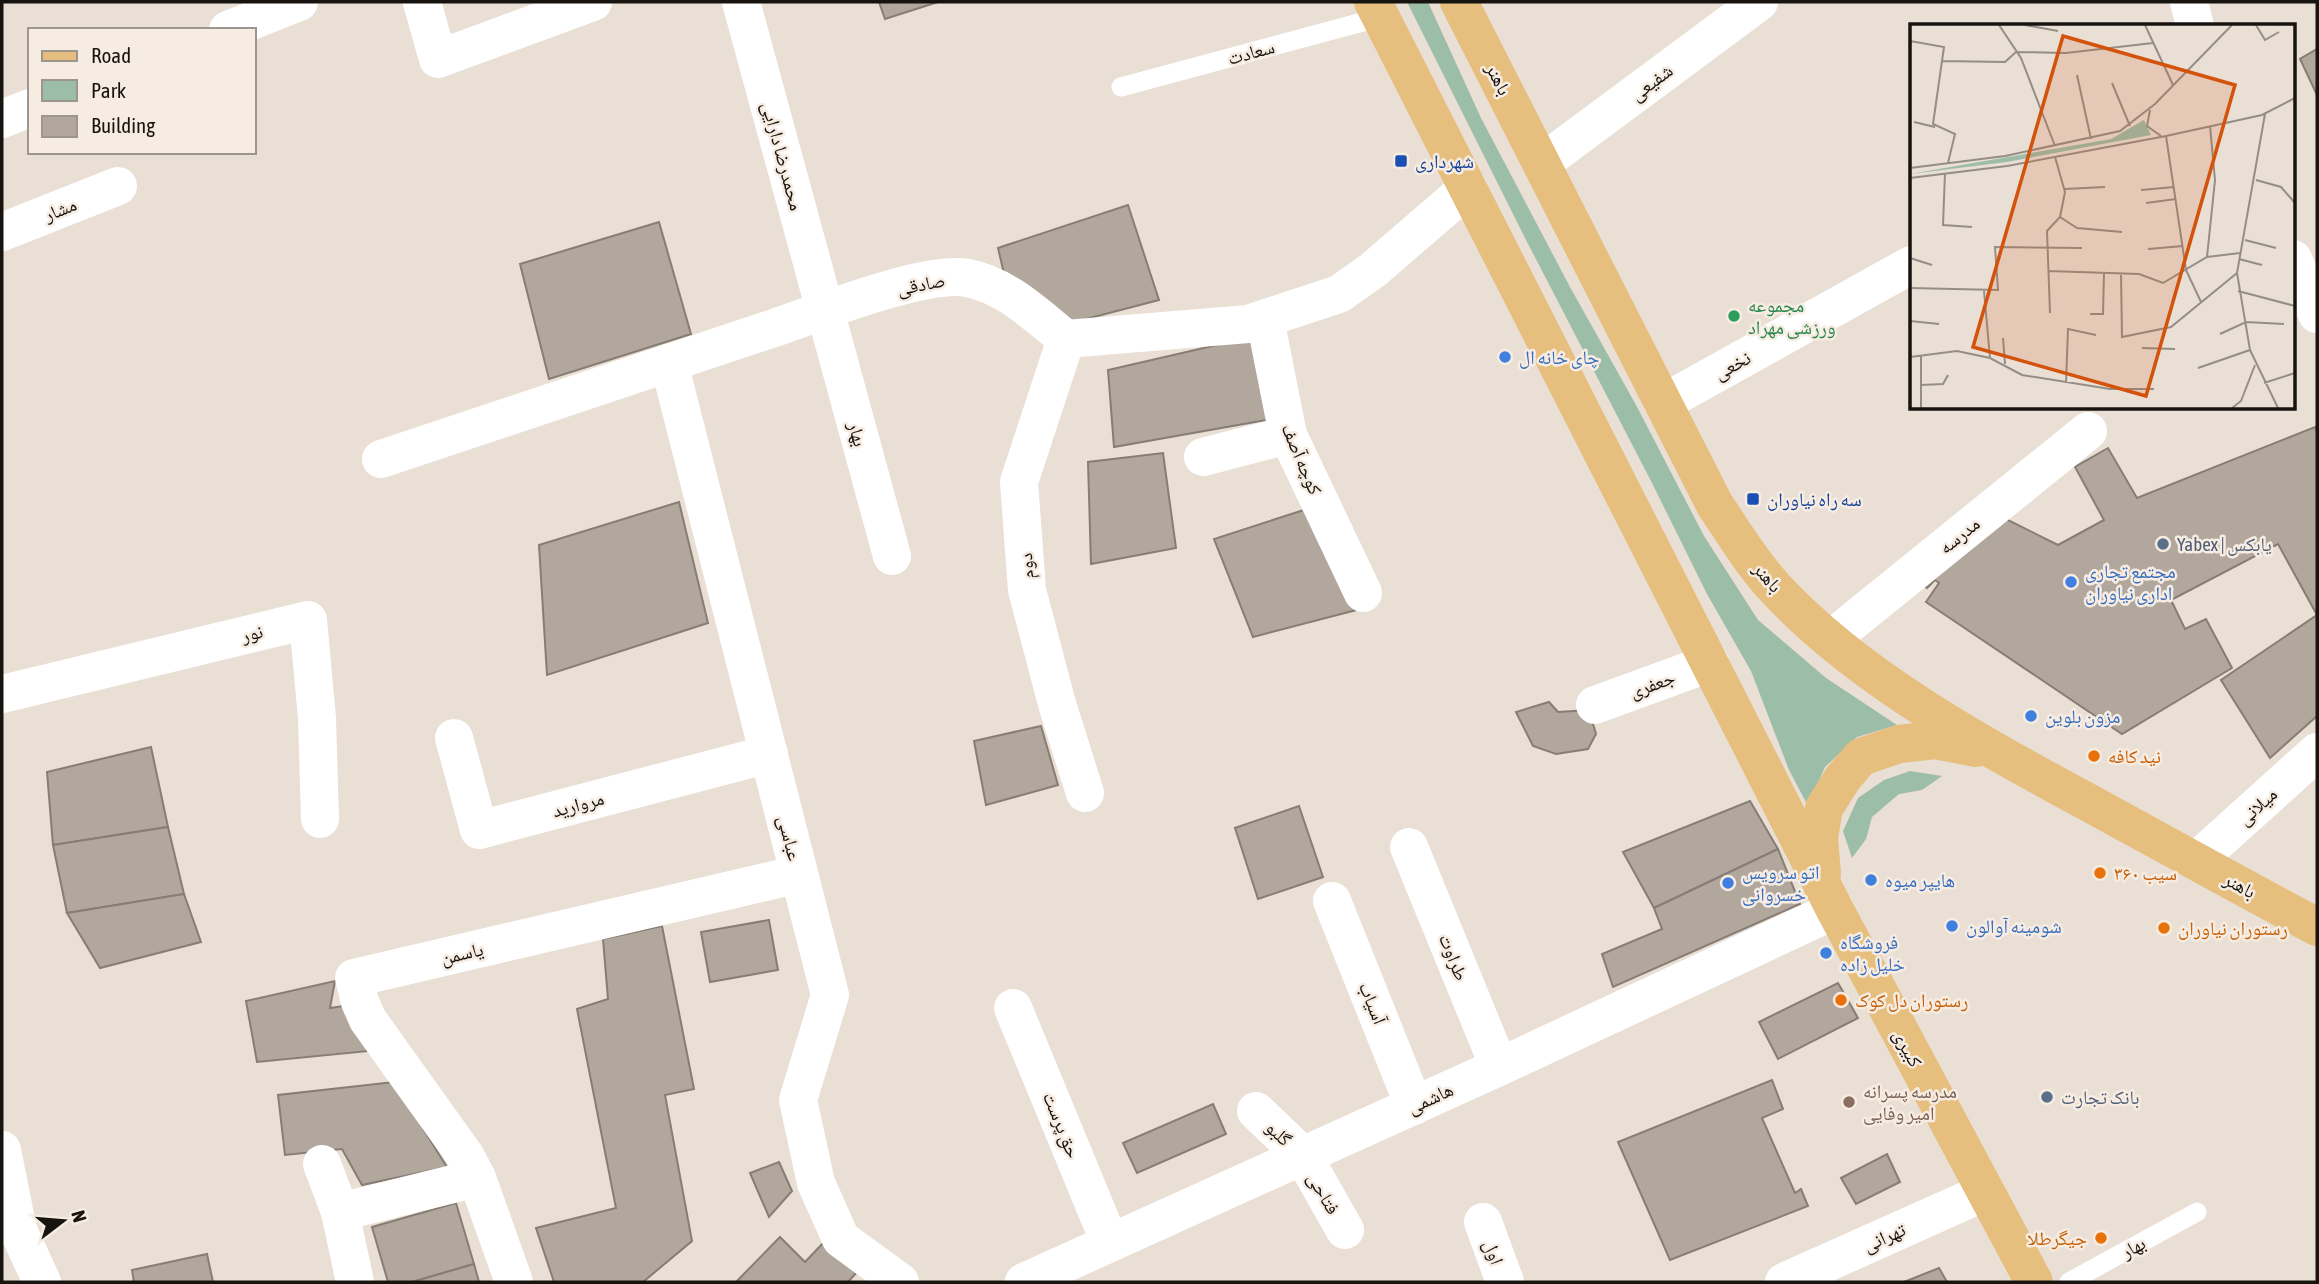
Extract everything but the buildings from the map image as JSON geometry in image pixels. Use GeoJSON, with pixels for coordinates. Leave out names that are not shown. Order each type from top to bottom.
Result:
{"type":"FeatureCollection","features":[{"type":"Feature","properties":{"kind":"main road","name":"باهنر"},"geometry":{"type":"LineString","coordinates":[[1459,2],[1715,505],[1744,550],[1774,587],[1864,666],[1926,709],[2029,771],[2317,927]]}},
{"type":"Feature","properties":{"kind":"main road"},"geometry":{"type":"LineString","coordinates":[[1377,9],[1829,898]]}},
{"type":"Feature","properties":{"kind":"main road"},"geometry":{"type":"LineString","coordinates":[[1829,898],[1819,838],[1824,808],[1843,778],[1861,757],[1899,744],[1935,740],[1972,747],[2029,771]]}},
{"type":"Feature","properties":{"kind":"main road","name":"کبیری"},"geometry":{"type":"LineString","coordinates":[[1829,898],[2034,1282]]}},
{"type":"Feature","properties":{"kind":"street"},"geometry":{"type":"LineString","coordinates":[[233,28],[299,2]]}},
{"type":"Feature","properties":{"kind":"street"},"geometry":{"type":"LineString","coordinates":[[422,2],[438,59],[593,2]]}},
{"type":"Feature","properties":{"kind":"street","name":"محمدرضا دارایی"},"geometry":{"type":"LineString","coordinates":[[741,2],[825,311]]}},
{"type":"Feature","properties":{"kind":"street","name":"شفیعی"},"geometry":{"type":"LineString","coordinates":[[1542,163],[1759,2]]}},
{"type":"Feature","properties":{"kind":"street"},"geometry":{"type":"LineString","coordinates":[[2189,2],[2194,24]]}},
{"type":"Feature","properties":{"kind":"street"},"geometry":{"type":"LineString","coordinates":[[2,119],[28,109]]}},
{"type":"Feature","properties":{"kind":"street","name":"مشار"},"geometry":{"type":"LineString","coordinates":[[2,232],[118,186]]}},
{"type":"Feature","properties":{"kind":"street"},"geometry":{"type":"LineString","coordinates":[[1066,339],[1248,324],[1339,294],[1373,270],[1468,188]]}},
{"type":"Feature","properties":{"kind":"street"},"geometry":{"type":"LineString","coordinates":[[2294,261],[2317,314]]}},
{"type":"Feature","properties":{"kind":"street","name":"نخعی"},"geometry":{"type":"LineString","coordinates":[[1663,403],[1910,266]]}},
{"type":"Feature","properties":{"kind":"street","name":"صادقی"},"geometry":{"type":"LineString","coordinates":[[381,459],[905,285],[942,278],[966,278],[1009,294],[1066,339]]}},
{"type":"Feature","properties":{"kind":"street","name":"بهار"},"geometry":{"type":"LineString","coordinates":[[825,311],[891,556]]}},
{"type":"Feature","properties":{"kind":"street","name":"کوچه آصف"},"geometry":{"type":"LineString","coordinates":[[1265,319],[1288,435],[1363,593]]}},
{"type":"Feature","properties":{"kind":"street","name":"دوم"},"geometry":{"type":"LineString","coordinates":[[1066,339],[1019,481],[1027,590],[1057,704],[1086,793]]}},
{"type":"Feature","properties":{"kind":"street","name":"عباسی"},"geometry":{"type":"LineString","coordinates":[[669,363],[830,995],[798,1100],[816,1183],[841,1239],[900,1282]]}},
{"type":"Feature","properties":{"kind":"street","name":"مدرسه"},"geometry":{"type":"LineString","coordinates":[[1831,639],[2088,431]]}},
{"type":"Feature","properties":{"kind":"street"},"geometry":{"type":"LineString","coordinates":[[1203,457],[1288,435]]}},
{"type":"Feature","properties":{"kind":"street","name":"نور"},"geometry":{"type":"LineString","coordinates":[[2,695],[308,620],[317,718],[320,819]]}},
{"type":"Feature","properties":{"kind":"street","name":"جعفری"},"geometry":{"type":"LineString","coordinates":[[1595,705],[1710,663]]}},
{"type":"Feature","properties":{"kind":"street","name":"مروارید"},"geometry":{"type":"LineString","coordinates":[[454,738],[479,830],[769,754]]}},
{"type":"Feature","properties":{"kind":"street","name":"میلانی"},"geometry":{"type":"LineString","coordinates":[[2196,861],[2317,752]]}},
{"type":"Feature","properties":{"kind":"street","name":"طراوت"},"geometry":{"type":"LineString","coordinates":[[1409,847],[1499,1067]]}},
{"type":"Feature","properties":{"kind":"street","name":"یاسمن"},"geometry":{"type":"LineString","coordinates":[[514,1282],[477,1178],[466,1157],[368,1020],[354,978],[799,874]]}},
{"type":"Feature","properties":{"kind":"street","name":"هاشمی"},"geometry":{"type":"LineString","coordinates":[[1024,1282],[1499,1067],[1829,898]]}},
{"type":"Feature","properties":{"kind":"street","name":"آسیاب"},"geometry":{"type":"LineString","coordinates":[[1332,901],[1414,1106]]}},
{"type":"Feature","properties":{"kind":"street","name":"حق پرست"},"geometry":{"type":"LineString","coordinates":[[1013,1008],[1110,1243]]}},
{"type":"Feature","properties":{"kind":"street","name":"گلبو"},"geometry":{"type":"LineString","coordinates":[[1256,1111],[1303,1156]]}},
{"type":"Feature","properties":{"kind":"street"},"geometry":{"type":"LineString","coordinates":[[2,1150],[10,1234],[42,1282]]}},
{"type":"Feature","properties":{"kind":"street","name":"فتاحی"},"geometry":{"type":"LineString","coordinates":[[1303,1156],[1345,1230]]}},
{"type":"Feature","properties":{"kind":"street"},"geometry":{"type":"LineString","coordinates":[[322,1164],[340,1212],[355,1282]]}},
{"type":"Feature","properties":{"kind":"street"},"geometry":{"type":"LineString","coordinates":[[340,1212],[477,1178]]}},
{"type":"Feature","properties":{"kind":"street","name":"تهرانی"},"geometry":{"type":"LineString","coordinates":[[1784,1282],[1985,1192]]}},
{"type":"Feature","properties":{"kind":"street","name":"اول"},"geometry":{"type":"LineString","coordinates":[[1483,1223],[1505,1282]]}},
{"type":"Feature","properties":{"kind":"lane","name":"سعادت"},"geometry":{"type":"LineString","coordinates":[[1121,87],[1377,9]]}},
{"type":"Feature","properties":{"kind":"lane","name":"بهار"},"geometry":{"type":"LineString","coordinates":[[2069,1282],[2197,1212]]}},
{"type":"Feature","properties":{"kind":"green space"},"geometry":{"type":"Polygon","coordinates":[[[1407,2],[1428,2],[1481,118],[1570,287],[1636,405],[1704,536],[1758,620],[1826,678],[1897,725],[1857,737],[1825,767],[1808,806],[1789,770],[1751,671],[1707,594],[1407,2]]]}},
{"type":"Feature","properties":{"kind":"green space"},"geometry":{"type":"Polygon","coordinates":[[[1910,771],[1942,776],[1922,790],[1899,794],[1872,817],[1866,839],[1852,858],[1843,831],[1858,798],[1884,780],[1910,771]]]}},
{"type":"Feature","properties":{"kind":"place","name":"شهرداری"},"geometry":{"type":"Point","coordinates":[1401,161]}},
{"type":"Feature","properties":{"kind":"place","name":"مجموعه ورزشی مهراد"},"geometry":{"type":"Point","coordinates":[1734,316]}},
{"type":"Feature","properties":{"kind":"place","name":"چای خانه ال"},"geometry":{"type":"Point","coordinates":[1505,357]}},
{"type":"Feature","properties":{"kind":"place","name":"سه راه نیاوران"},"geometry":{"type":"Point","coordinates":[1753,499]}},
{"type":"Feature","properties":{"kind":"place","name":"Yabex | یابکس"},"geometry":{"type":"Point","coordinates":[2163,544]}},
{"type":"Feature","properties":{"kind":"place","name":"مجتمع تجاری اداری نیاوران"},"geometry":{"type":"Point","coordinates":[2071,582]}},
{"type":"Feature","properties":{"kind":"place","name":"مزون بلوین"},"geometry":{"type":"Point","coordinates":[2031,716]}},
{"type":"Feature","properties":{"kind":"place","name":"نيد كافه"},"geometry":{"type":"Point","coordinates":[2094,756]}},
{"type":"Feature","properties":{"kind":"place","name":"سیب ٣۶٠"},"geometry":{"type":"Point","coordinates":[2100,873]}},
{"type":"Feature","properties":{"kind":"place","name":"هایپر میوه"},"geometry":{"type":"Point","coordinates":[1871,880]}},
{"type":"Feature","properties":{"kind":"place","name":"اتو سرویس خسروانی"},"geometry":{"type":"Point","coordinates":[1728,883]}},
{"type":"Feature","properties":{"kind":"place","name":"شومینه آوالون"},"geometry":{"type":"Point","coordinates":[1952,926]}},
{"type":"Feature","properties":{"kind":"place","name":"رستوران نیاوران"},"geometry":{"type":"Point","coordinates":[2164,928]}},
{"type":"Feature","properties":{"kind":"place","name":"فروشگاه خلیل زاده"},"geometry":{"type":"Point","coordinates":[1826,953]}},
{"type":"Feature","properties":{"kind":"place","name":"رستوران دل کوک"},"geometry":{"type":"Point","coordinates":[1841,1000]}},
{"type":"Feature","properties":{"kind":"place","name":"بانک تجارت"},"geometry":{"type":"Point","coordinates":[2047,1097]}},
{"type":"Feature","properties":{"kind":"place","name":"مدرسه پسرانه امیر وفایی"},"geometry":{"type":"Point","coordinates":[1849,1102]}},
{"type":"Feature","properties":{"kind":"place","name":"جیگرطلا"},"geometry":{"type":"Point","coordinates":[2101,1238]}}]}
